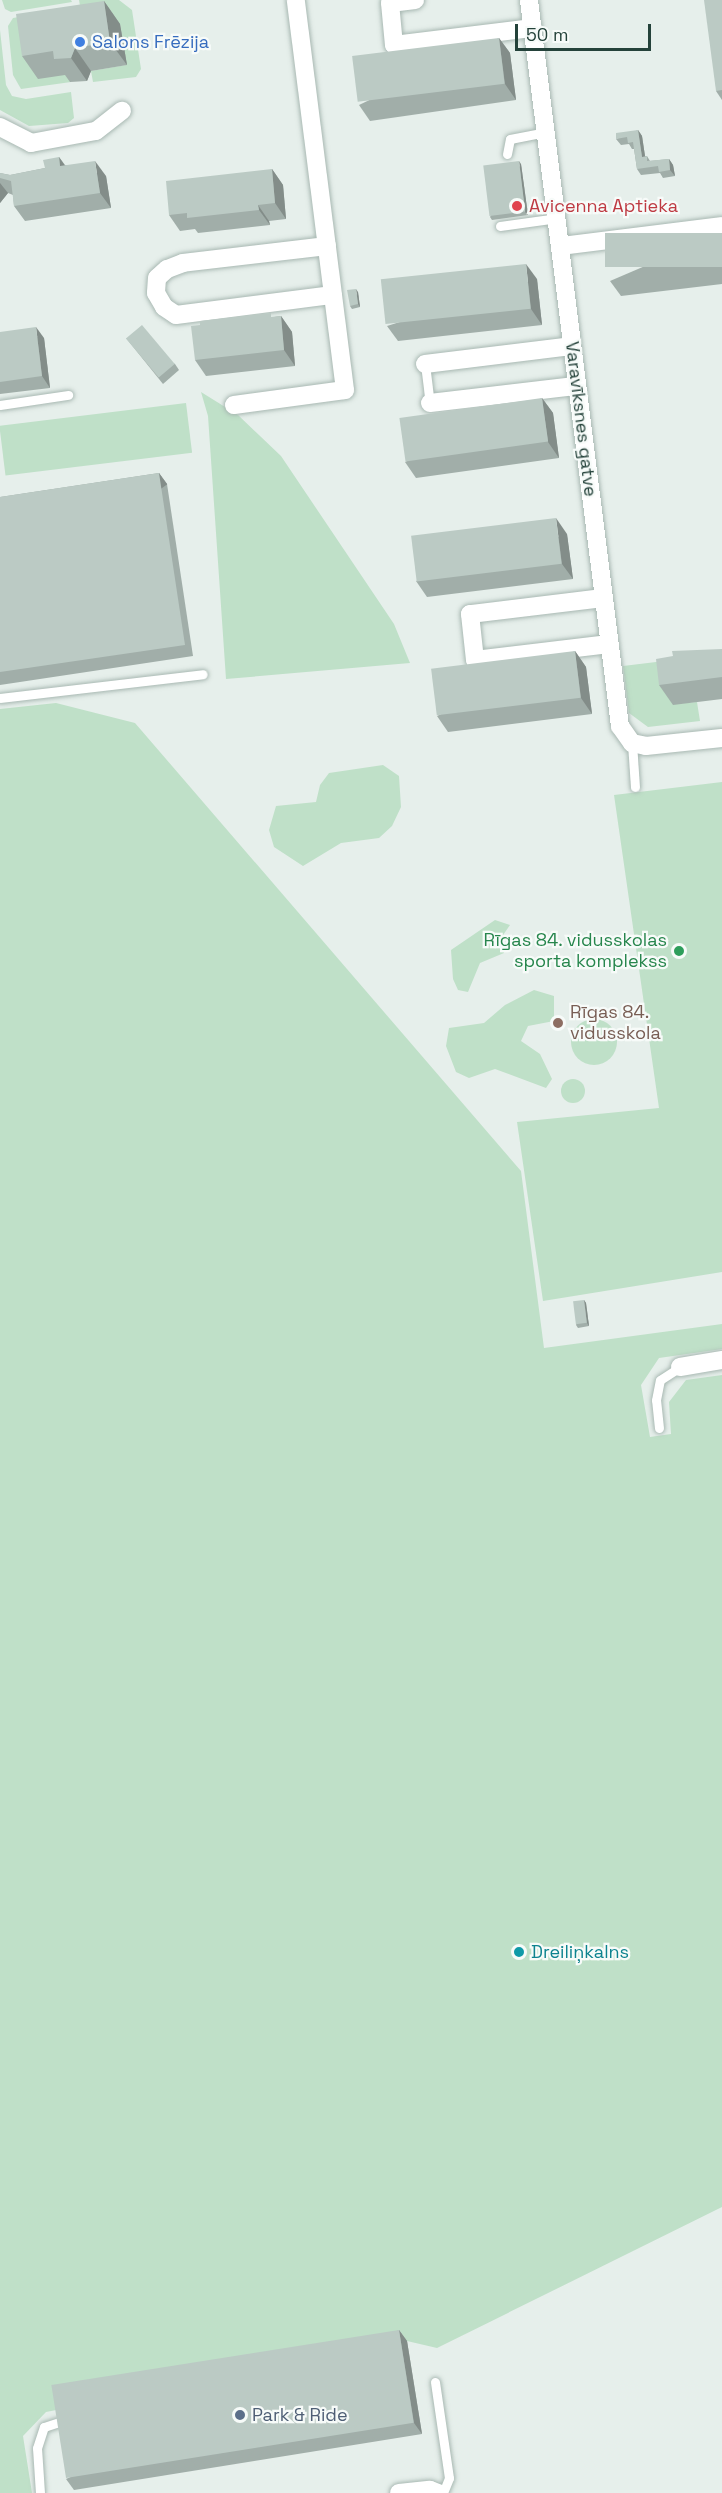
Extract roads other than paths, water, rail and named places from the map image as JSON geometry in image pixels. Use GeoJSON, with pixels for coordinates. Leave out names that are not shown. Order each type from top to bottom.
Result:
{"type":"FeatureCollection","features":[{"type":"Feature","properties":{"kind":"street"},"geometry":{"type":"LineString","coordinates":[[234,405],[345,390],[296,0]]}},
{"type":"Feature","properties":{"kind":"street"},"geometry":{"type":"LineString","coordinates":[[414,0],[390,3],[394,45],[533,28]]}},
{"type":"Feature","properties":{"kind":"street","name":"Varavīksnes gatve"},"geometry":{"type":"LineString","coordinates":[[529,0],[561,246],[575,386],[620,726],[632,743]]}},
{"type":"Feature","properties":{"kind":"street"},"geometry":{"type":"LineString","coordinates":[[0,127],[31,143],[96,131],[122,111]]}},
{"type":"Feature","properties":{"kind":"street"},"geometry":{"type":"LineString","coordinates":[[561,246],[722,226]]}},
{"type":"Feature","properties":{"kind":"street"},"geometry":{"type":"LineString","coordinates":[[327,246],[183,263],[157,278],[156,293],[164,307],[176,315],[333,295]]}},
{"type":"Feature","properties":{"kind":"street"},"geometry":{"type":"LineString","coordinates":[[425,364],[571,346]]}},
{"type":"Feature","properties":{"kind":"street"},"geometry":{"type":"LineString","coordinates":[[430,403],[575,386]]}},
{"type":"Feature","properties":{"kind":"street"},"geometry":{"type":"LineString","coordinates":[[603,598],[470,614],[475,660],[609,644]]}},
{"type":"Feature","properties":{"kind":"street"},"geometry":{"type":"LineString","coordinates":[[632,743],[665,746],[722,738]]}},
{"type":"Feature","properties":{"kind":"street"},"geometry":{"type":"LineString","coordinates":[[681,1367],[722,1360]]}},
{"type":"Feature","properties":{"kind":"street"},"geometry":{"type":"LineString","coordinates":[[399,2493],[430,2490],[438,2493]]}},
{"type":"Feature","properties":{"kind":"lane"},"geometry":{"type":"LineString","coordinates":[[507,154],[510,139],[545,132]]}},
{"type":"Feature","properties":{"kind":"lane"},"geometry":{"type":"LineString","coordinates":[[500,226],[557,218]]}},
{"type":"Feature","properties":{"kind":"lane"},"geometry":{"type":"LineString","coordinates":[[425,364],[430,403]]}},
{"type":"Feature","properties":{"kind":"lane"},"geometry":{"type":"LineString","coordinates":[[0,405],[68,395]]}},
{"type":"Feature","properties":{"kind":"lane"},"geometry":{"type":"LineString","coordinates":[[0,698],[203,674]]}},
{"type":"Feature","properties":{"kind":"lane"},"geometry":{"type":"LineString","coordinates":[[632,743],[635,787]]}},
{"type":"Feature","properties":{"kind":"lane"},"geometry":{"type":"LineString","coordinates":[[659,1428],[656,1400],[660,1380],[681,1367]]}},
{"type":"Feature","properties":{"kind":"lane"},"geometry":{"type":"LineString","coordinates":[[435,2382],[449,2478],[443,2493]]}},
{"type":"Feature","properties":{"kind":"lane"},"geometry":{"type":"LineString","coordinates":[[40,2493],[37,2448],[44,2427],[63,2421]]}},
{"type":"Feature","properties":{"kind":"place","name":"Salons Frēzija"},"geometry":{"type":"Point","coordinates":[80,42]}},
{"type":"Feature","properties":{"kind":"place","name":"Avicenna Aptieka"},"geometry":{"type":"Point","coordinates":[517,206]}},
{"type":"Feature","properties":{"kind":"place","name":"Rīgas 84. vidusskolas sporta komplekss"},"geometry":{"type":"Point","coordinates":[679,951]}},
{"type":"Feature","properties":{"kind":"place","name":"Rīgas 84. vidusskola"},"geometry":{"type":"Point","coordinates":[558,1023]}},
{"type":"Feature","properties":{"kind":"place","name":"Dreiliņkalns"},"geometry":{"type":"Point","coordinates":[519,1952]}},
{"type":"Feature","properties":{"kind":"place","name":"Park & Ride"},"geometry":{"type":"Point","coordinates":[240,2415]}}]}
